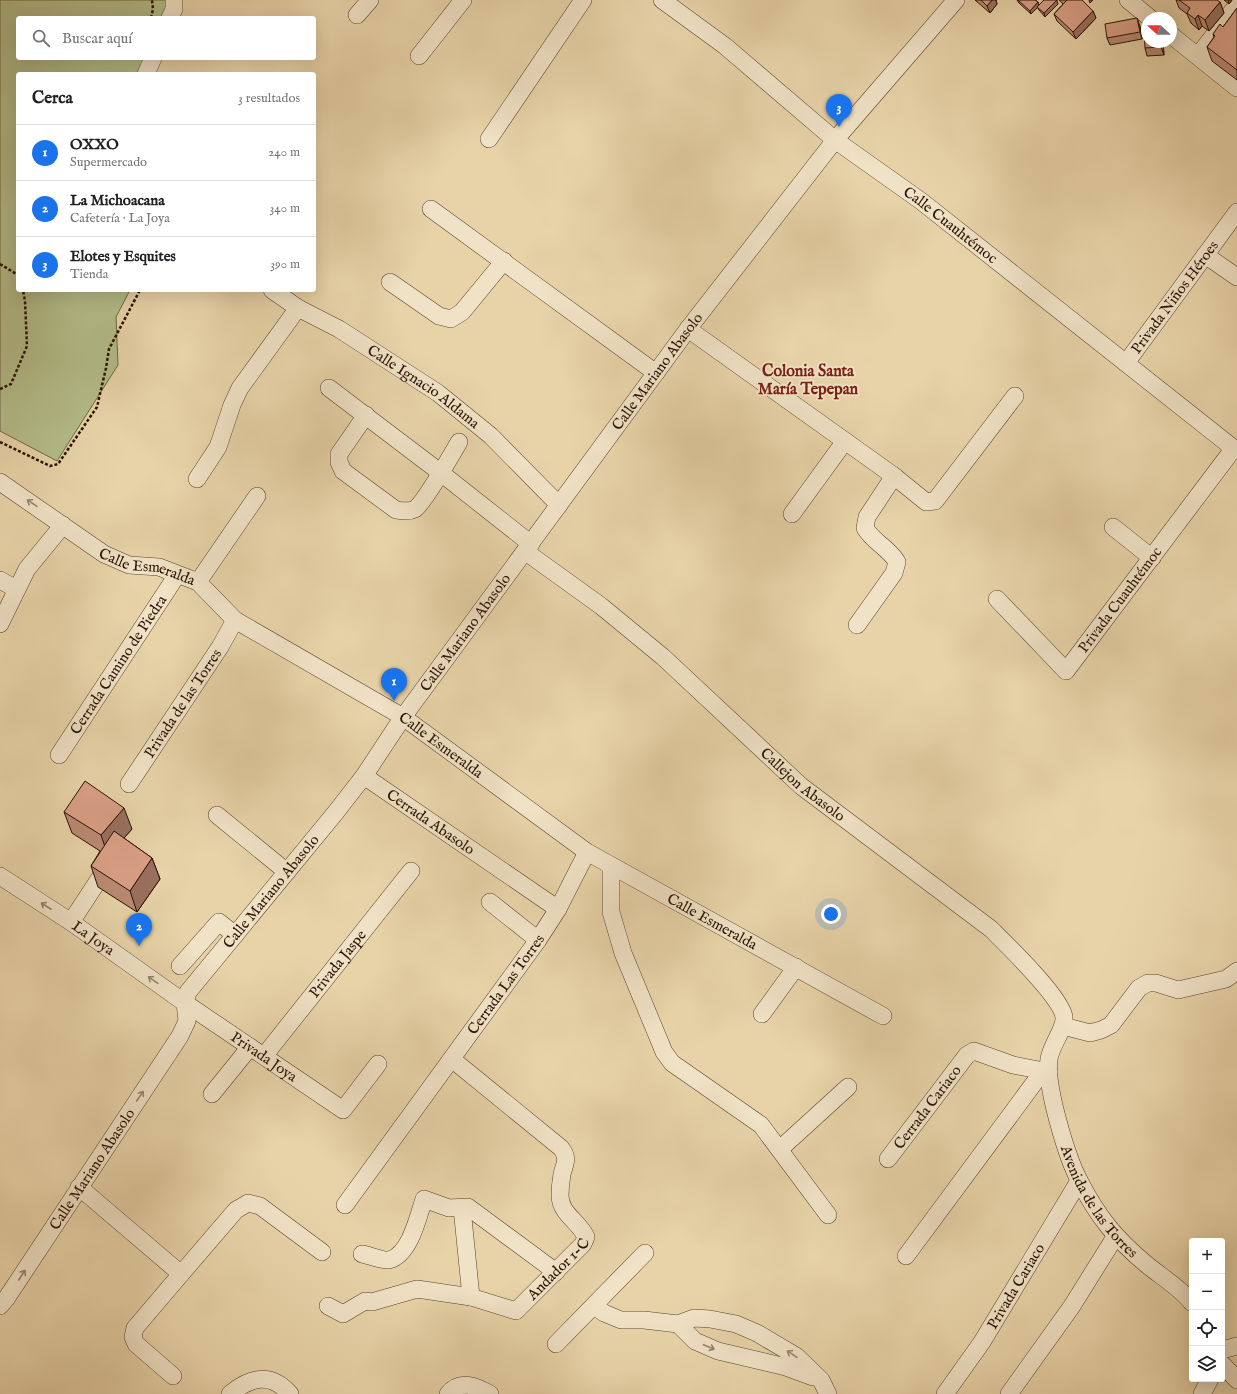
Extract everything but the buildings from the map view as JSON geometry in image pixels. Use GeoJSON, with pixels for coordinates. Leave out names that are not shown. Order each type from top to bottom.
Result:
{"type":"FeatureCollection","features":[{"type":"Feature","properties":{"kind":"street"},"geometry":{"type":"LineString","coordinates":[[171,16],[174,9],[174,0]]}},
{"type":"Feature","properties":{"kind":"street"},"geometry":{"type":"LineString","coordinates":[[358,15],[370,0]]}},
{"type":"Feature","properties":{"kind":"street"},"geometry":{"type":"LineString","coordinates":[[419,56],[463,0]]}},
{"type":"Feature","properties":{"kind":"street"},"geometry":{"type":"LineString","coordinates":[[489,139],[583,0]]}},
{"type":"Feature","properties":{"kind":"street","name":"Calle Cuauhtémoc"},"geometry":{"type":"LineString","coordinates":[[662,0],[726,46],[835,140],[921,201],[1126,362],[1235,450]]}},
{"type":"Feature","properties":{"kind":"street","name":"Calle Mariano Abasolo"},"geometry":{"type":"LineString","coordinates":[[0,1306],[180,1036],[187,1021],[185,1003],[188,992],[364,776],[404,718],[688,329],[835,140],[956,0]]}},
{"type":"Feature","properties":{"kind":"street"},"geometry":{"type":"LineString","coordinates":[[1128,0],[1143,12]]}},
{"type":"Feature","properties":{"kind":"street"},"geometry":{"type":"LineString","coordinates":[[1198,56],[1237,5]]}},
{"type":"Feature","properties":{"kind":"street"},"geometry":{"type":"LineString","coordinates":[[1177,39],[1237,88]]}},
{"type":"Feature","properties":{"kind":"street"},"geometry":{"type":"LineString","coordinates":[[147,72],[152,60]]}},
{"type":"Feature","properties":{"kind":"street"},"geometry":{"type":"LineString","coordinates":[[431,209],[656,373]]}},
{"type":"Feature","properties":{"kind":"street","name":"Privada Niños Héroes"},"geometry":{"type":"LineString","coordinates":[[1126,362],[1237,212]]}},
{"type":"Feature","properties":{"kind":"street"},"geometry":{"type":"LineString","coordinates":[[1205,255],[1237,276]]}},
{"type":"Feature","properties":{"kind":"street"},"geometry":{"type":"LineString","coordinates":[[390,282],[439,316],[451,319],[462,312],[504,261]]}},
{"type":"Feature","properties":{"kind":"street","name":"Calle Ignacio Aldama"},"geometry":{"type":"LineString","coordinates":[[275,292],[298,308],[339,329],[438,393],[491,436],[560,505]]}},
{"type":"Feature","properties":{"kind":"street"},"geometry":{"type":"LineString","coordinates":[[197,478],[218,447],[232,405],[240,388],[298,308]]}},
{"type":"Feature","properties":{"kind":"street"},"geometry":{"type":"LineString","coordinates":[[688,329],[894,476],[926,502],[935,501],[1015,396]]}},
{"type":"Feature","properties":{"kind":"street","name":"Callejon Abasolo"},"geometry":{"type":"LineString","coordinates":[[329,388],[441,473],[529,548],[663,657],[801,786],[991,929],[1014,952],[1060,1004],[1064,1017],[1063,1026]]}},
{"type":"Feature","properties":{"kind":"street"},"geometry":{"type":"LineString","coordinates":[[366,415],[339,454],[339,462],[343,472],[396,510],[407,512],[416,509],[441,473],[459,442]]}},
{"type":"Feature","properties":{"kind":"street"},"geometry":{"type":"LineString","coordinates":[[792,514],[845,441]]}},
{"type":"Feature","properties":{"kind":"street","name":"Privada Cuauhtémoc"},"geometry":{"type":"LineString","coordinates":[[997,599],[1066,671],[1235,450]]}},
{"type":"Feature","properties":{"kind":"street"},"geometry":{"type":"LineString","coordinates":[[857,625],[894,573],[897,562],[892,553],[869,535],[865,528],[867,517],[894,476]]}},
{"type":"Feature","properties":{"kind":"street","name":"Calle Esmeralda"},"geometry":{"type":"LineString","coordinates":[[0,482],[110,557],[129,565],[159,567],[198,582],[235,620],[404,718],[588,852],[883,1016]]}},
{"type":"Feature","properties":{"kind":"street"},"geometry":{"type":"LineString","coordinates":[[198,582],[257,496]]}},
{"type":"Feature","properties":{"kind":"street"},"geometry":{"type":"LineString","coordinates":[[0,624],[16,589],[34,559],[63,525]]}},
{"type":"Feature","properties":{"kind":"street"},"geometry":{"type":"LineString","coordinates":[[1113,528],[1152,558]]}},
{"type":"Feature","properties":{"kind":"street","name":"Cerrada Camino de Piedra"},"geometry":{"type":"LineString","coordinates":[[59,755],[178,575]]}},
{"type":"Feature","properties":{"kind":"street"},"geometry":{"type":"LineString","coordinates":[[0,580],[16,589]]}},
{"type":"Feature","properties":{"kind":"street","name":"Privada de las Torres"},"geometry":{"type":"LineString","coordinates":[[129,784],[220,647],[235,620]]}},
{"type":"Feature","properties":{"kind":"street","name":"Cerrada Abasolo"},"geometry":{"type":"LineString","coordinates":[[364,776],[558,909]]}},
{"type":"Feature","properties":{"kind":"street"},"geometry":{"type":"LineString","coordinates":[[217,815],[287,872]]}},
{"type":"Feature","properties":{"kind":"street"},"geometry":{"type":"LineString","coordinates":[[71,922],[118,850]]}},
{"type":"Feature","properties":{"kind":"street","name":"Cerrada Las Torres"},"geometry":{"type":"LineString","coordinates":[[345,1205],[453,1060],[538,940],[558,909],[588,852]]}},
{"type":"Feature","properties":{"kind":"street"},"geometry":{"type":"LineString","coordinates":[[611,866],[612,912],[615,926],[623,953],[664,1052],[672,1063],[761,1126],[780,1149],[828,1216]]}},
{"type":"Feature","properties":{"kind":"street","name":"Privada Jaspe"},"geometry":{"type":"LineString","coordinates":[[264,1056],[411,871]]}},
{"type":"Feature","properties":{"kind":"street","name":"La Joya"},"geometry":{"type":"LineString","coordinates":[[0,876],[71,922],[185,1003]]}},
{"type":"Feature","properties":{"kind":"street"},"geometry":{"type":"LineString","coordinates":[[490,902],[538,940]]}},
{"type":"Feature","properties":{"kind":"street"},"geometry":{"type":"LineString","coordinates":[[180,966],[219,922],[235,935]]}},
{"type":"Feature","properties":{"kind":"street"},"geometry":{"type":"LineString","coordinates":[[762,1014],[796,967]]}},
{"type":"Feature","properties":{"kind":"street"},"geometry":{"type":"LineString","coordinates":[[1063,1026],[1090,1033],[1101,1030],[1110,1025],[1140,988],[1148,983],[1156,983],[1178,990],[1233,980]]}},
{"type":"Feature","properties":{"kind":"street","name":"Privada Joya"},"geometry":{"type":"LineString","coordinates":[[185,1003],[343,1110],[378,1064]]}},
{"type":"Feature","properties":{"kind":"street","name":"Avenida de las Torres"},"geometry":{"type":"LineString","coordinates":[[1063,1026],[1053,1043],[1046,1072],[1064,1143],[1079,1181],[1100,1218],[1115,1237],[1189,1298]]}},
{"type":"Feature","properties":{"kind":"street"},"geometry":{"type":"LineString","coordinates":[[212,1094],[250,1047]]}},
{"type":"Feature","properties":{"kind":"street","name":"Cerrada Cariaco"},"geometry":{"type":"LineString","coordinates":[[888,1160],[967,1055],[974,1051],[981,1052],[1013,1065],[1046,1072]]}},
{"type":"Feature","properties":{"kind":"street","name":"Andador 1-C"},"geometry":{"type":"LineString","coordinates":[[328,1306],[343,1314],[365,1301],[372,1302],[417,1289],[471,1297],[516,1311],[583,1244],[586,1237],[583,1229],[564,1211],[560,1197],[566,1154],[561,1148],[453,1060]]}},
{"type":"Feature","properties":{"kind":"street"},"geometry":{"type":"LineString","coordinates":[[906,1256],[1046,1072]]}},
{"type":"Feature","properties":{"kind":"street"},"geometry":{"type":"LineString","coordinates":[[780,1149],[848,1087]]}},
{"type":"Feature","properties":{"kind":"street","name":"Privada Cariaco"},"geometry":{"type":"LineString","coordinates":[[949,1393],[982,1342],[1079,1181]]}},
{"type":"Feature","properties":{"kind":"street"},"geometry":{"type":"LineString","coordinates":[[79,1187],[181,1274]]}},
{"type":"Feature","properties":{"kind":"street"},"geometry":{"type":"LineString","coordinates":[[362,1254],[388,1260],[399,1255],[410,1239],[424,1199],[450,1208],[468,1207],[556,1272]]}},
{"type":"Feature","properties":{"kind":"street"},"geometry":{"type":"LineString","coordinates":[[173,1376],[136,1344],[133,1337],[135,1328],[236,1210],[248,1203],[260,1206],[322,1252]]}},
{"type":"Feature","properties":{"kind":"street"},"geometry":{"type":"LineString","coordinates":[[462,1208],[471,1297]]}},
{"type":"Feature","properties":{"kind":"street"},"geometry":{"type":"LineString","coordinates":[[1009,1394],[1072,1306],[1115,1237]]}},
{"type":"Feature","properties":{"kind":"street"},"geometry":{"type":"LineString","coordinates":[[556,1344],[645,1253]]}},
{"type":"Feature","properties":{"kind":"street"},"geometry":{"type":"LineString","coordinates":[[594,1306],[604,1313],[621,1320],[644,1320],[678,1324],[694,1318],[710,1318],[736,1324],[758,1333],[796,1356],[824,1387]]}},
{"type":"Feature","properties":{"kind":"street"},"geometry":{"type":"LineString","coordinates":[[678,1324],[695,1341],[718,1351],[786,1367],[824,1387]]}},
{"type":"Feature","properties":{"kind":"street"},"geometry":{"type":"LineString","coordinates":[[1225,1349],[1237,1346]]}},
{"type":"Feature","properties":{"kind":"street"},"geometry":{"type":"LineString","coordinates":[[1225,1367],[1237,1380]]}},
{"type":"Feature","properties":{"kind":"street"},"geometry":{"type":"LineString","coordinates":[[230,1394],[240,1386],[256,1379],[266,1379],[285,1388],[290,1394]]}},
{"type":"Feature","properties":{"kind":"street"},"geometry":{"type":"LineString","coordinates":[[1202,1394],[1208,1382]]}},
{"type":"Feature","properties":{"kind":"street"},"geometry":{"type":"LineString","coordinates":[[448,1394],[452,1389],[462,1384],[476,1387],[490,1394]]}},
{"type":"Feature","properties":{"kind":"path"},"geometry":{"type":"LineString","coordinates":[[151,16],[153,9],[152,0]]}},
{"type":"Feature","properties":{"kind":"path"},"geometry":{"type":"LineString","coordinates":[[0,264],[16,274]]}},
{"type":"Feature","properties":{"kind":"path"},"geometry":{"type":"LineString","coordinates":[[0,389],[11,384],[27,346],[25,301],[23,292]]}},
{"type":"Feature","properties":{"kind":"path"},"geometry":{"type":"LineString","coordinates":[[0,442],[50,466],[58,464],[97,407],[109,349],[139,292]]}},
{"type":"Feature","properties":{"kind":"green space"},"geometry":{"type":"Polygon","coordinates":[[[0,0],[174,0],[170,16],[16,16],[16,60],[152,60],[147,72],[16,72],[16,292],[129,292],[116,317],[118,365],[57,461],[0,431],[0,0]]]}},
{"type":"Feature","properties":{"kind":"place","name":"Elotes y Esquites"},"geometry":{"type":"Point","coordinates":[839,127]}},
{"type":"Feature","properties":{"kind":"place","name":"OXXO"},"geometry":{"type":"Point","coordinates":[394,701]}},
{"type":"Feature","properties":{"kind":"place","name":"La Michoacana"},"geometry":{"type":"Point","coordinates":[139,946]}},
{"type":"Feature","properties":{"kind":"district","name":"Colonia Santa María Tepepan"},"geometry":{"type":"Point","coordinates":[808,379]}}]}
